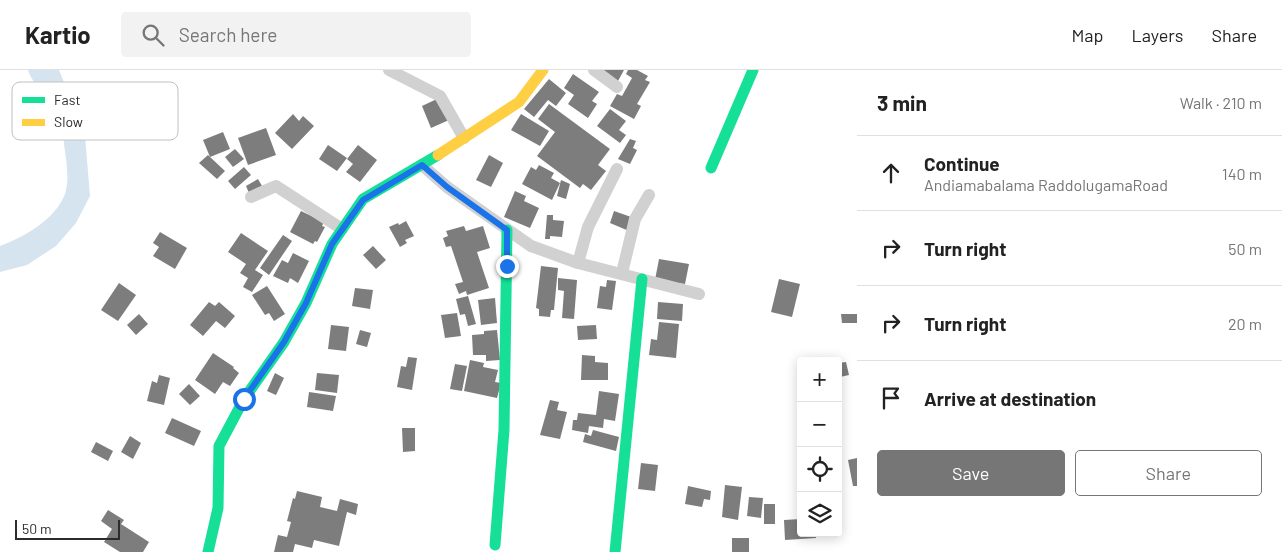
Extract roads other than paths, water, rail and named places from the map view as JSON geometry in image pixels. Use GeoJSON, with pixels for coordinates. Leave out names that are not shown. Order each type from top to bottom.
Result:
{"type":"FeatureCollection","features":[{"type":"Feature","properties":{"kind":"street"},"geometry":{"type":"LineString","coordinates":[[389,70],[440,96],[464,138]]}},
{"type":"Feature","properties":{"kind":"street"},"geometry":{"type":"LineString","coordinates":[[208,552],[218,508],[219,446],[244,399],[284,342],[306,303],[332,244],[342,229],[363,200],[422,165],[518,102],[543,70]]}},
{"type":"Feature","properties":{"kind":"street"},"geometry":{"type":"LineString","coordinates":[[594,70],[617,87]]}},
{"type":"Feature","properties":{"kind":"street"},"geometry":{"type":"LineString","coordinates":[[710,168],[753,70]]}},
{"type":"Feature","properties":{"kind":"street"},"geometry":{"type":"LineString","coordinates":[[422,165],[447,187],[531,246],[578,263],[700,294]]}},
{"type":"Feature","properties":{"kind":"street"},"geometry":{"type":"LineString","coordinates":[[578,263],[588,227],[618,168]]}},
{"type":"Feature","properties":{"kind":"street"},"geometry":{"type":"LineString","coordinates":[[251,197],[276,186],[342,229]]}},
{"type":"Feature","properties":{"kind":"street"},"geometry":{"type":"LineString","coordinates":[[622,273],[635,220],[648,195]]}},
{"type":"Feature","properties":{"kind":"street"},"geometry":{"type":"LineString","coordinates":[[495,545],[504,430],[507,230]]}},
{"type":"Feature","properties":{"kind":"street"},"geometry":{"type":"LineString","coordinates":[[615,552],[642,279]]}}]}
